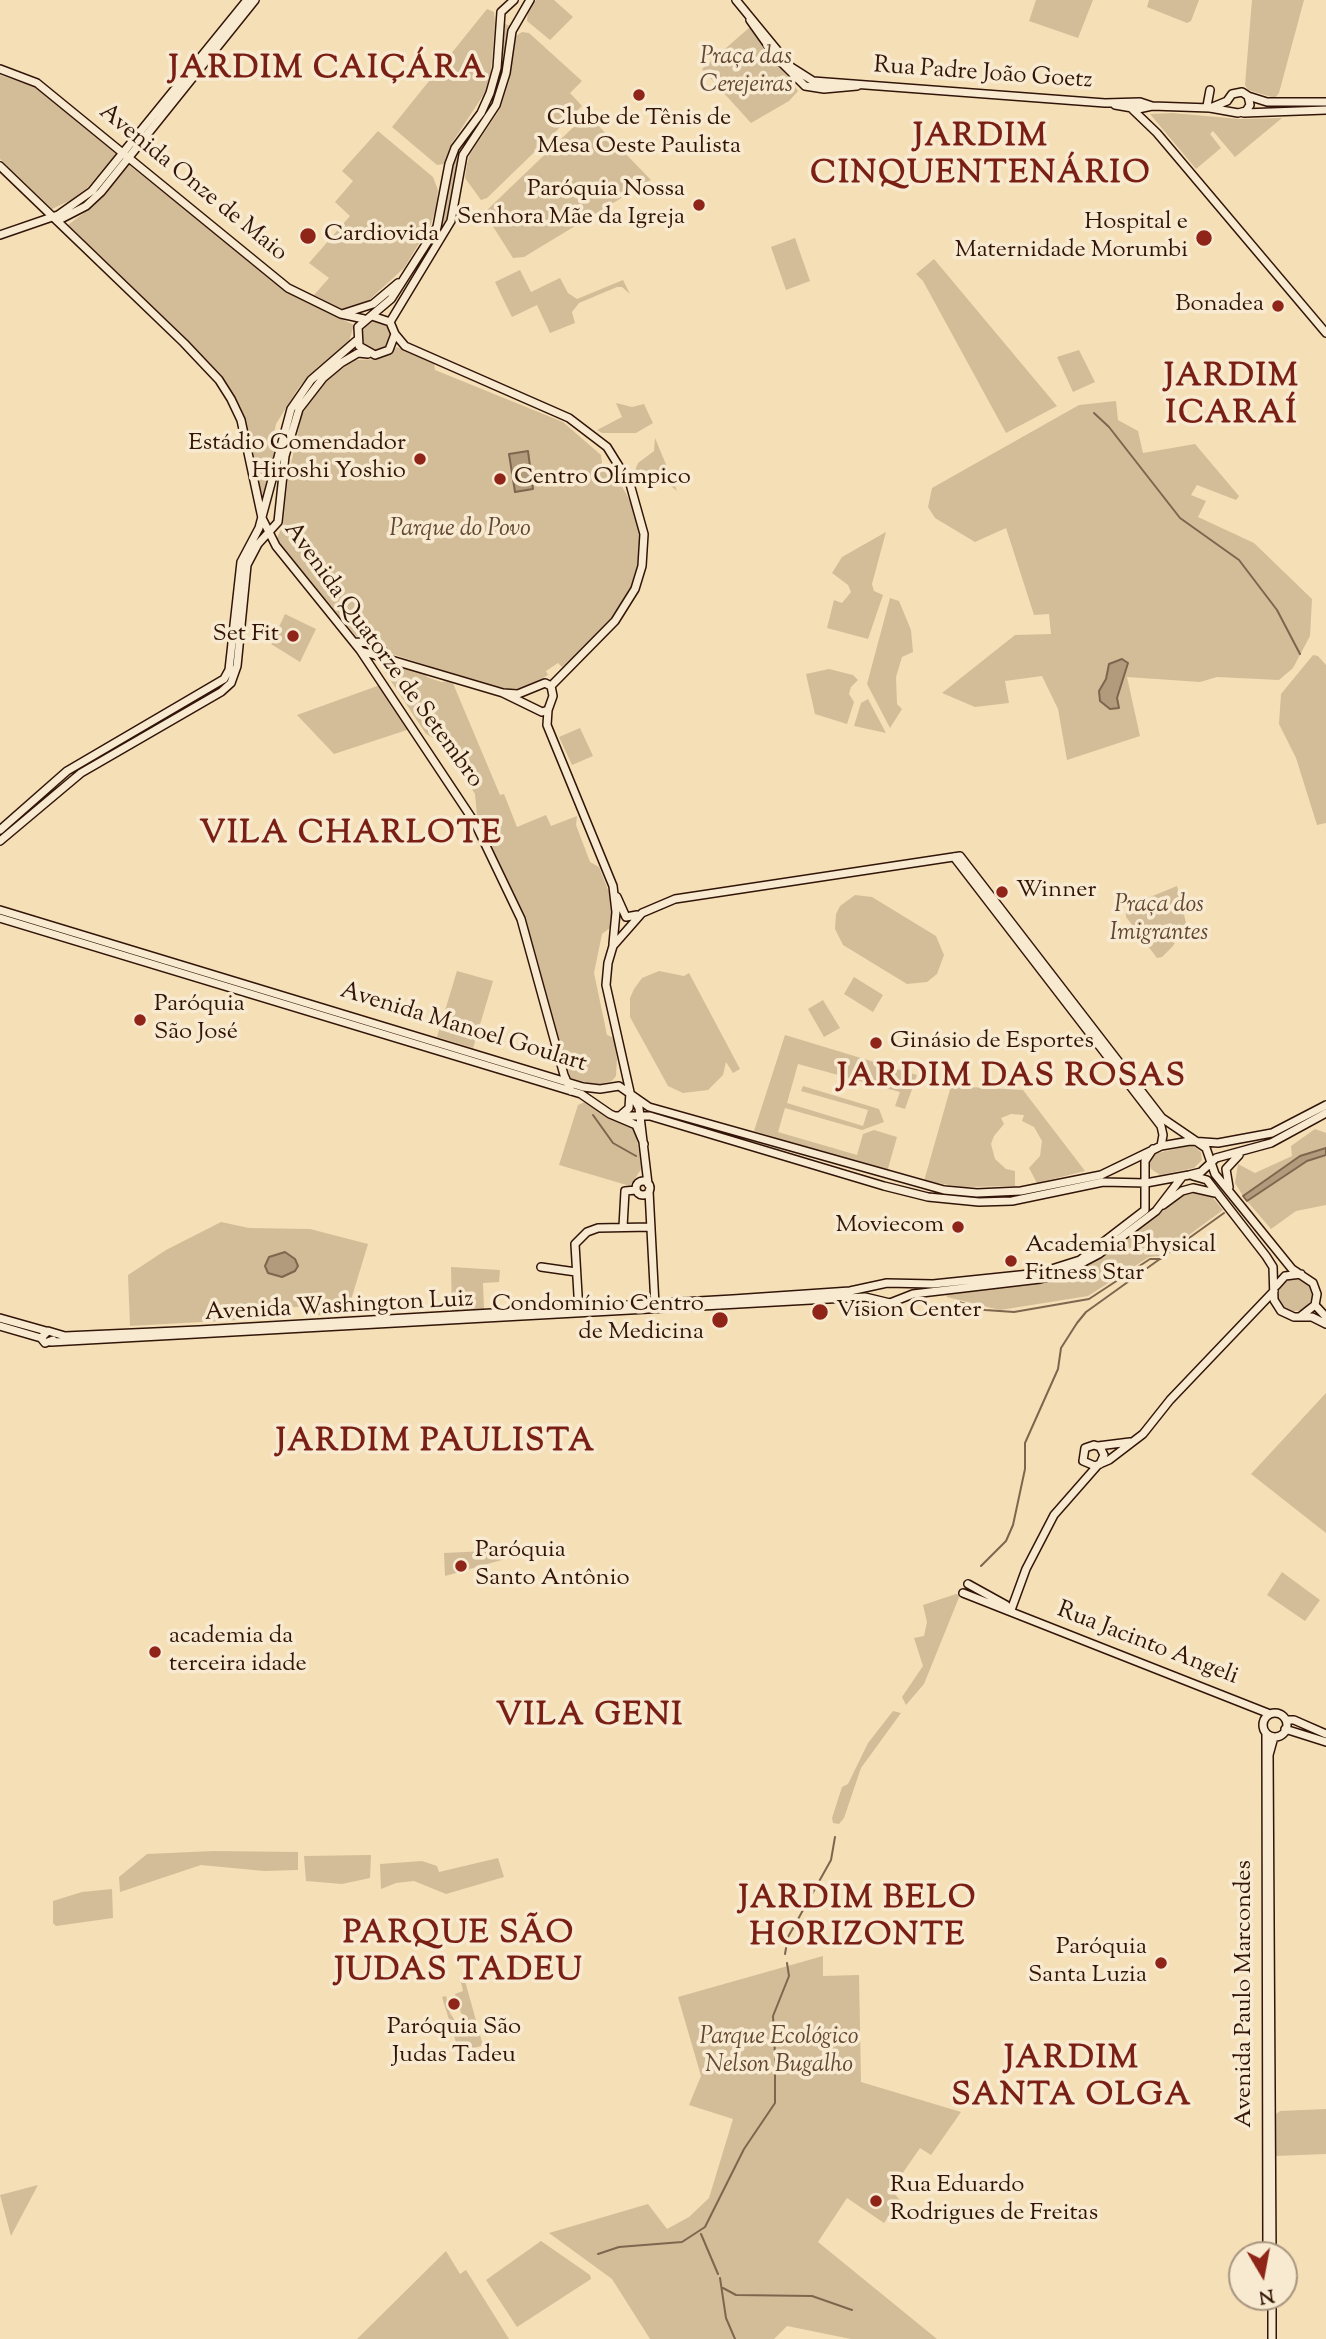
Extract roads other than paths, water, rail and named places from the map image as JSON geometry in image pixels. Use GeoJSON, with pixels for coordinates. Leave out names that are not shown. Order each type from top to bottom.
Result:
{"type":"FeatureCollection","features":[{"type":"Feature","properties":{"kind":"street"},"geometry":{"type":"LineString","coordinates":[[0,235],[54,219],[64,220],[86,206],[247,0]]}},
{"type":"Feature","properties":{"kind":"street"},"geometry":{"type":"LineString","coordinates":[[125,154],[255,0]]}},
{"type":"Feature","properties":{"kind":"street"},"geometry":{"type":"LineString","coordinates":[[390,322],[451,221],[463,155],[496,105],[518,18],[530,0]]}},
{"type":"Feature","properties":{"kind":"street"},"geometry":{"type":"LineString","coordinates":[[736,0],[749,16]]}},
{"type":"Feature","properties":{"kind":"street"},"geometry":{"type":"LineString","coordinates":[[0,830],[67,771],[224,679],[229,670],[241,562],[262,518],[291,409],[311,380],[356,341],[358,327],[391,299],[437,227],[452,156],[463,135],[481,113],[490,93],[497,68],[503,8],[511,2],[516,6],[518,18]]}},
{"type":"Feature","properties":{"kind":"street","name":"Rua Padre João Goetz"},"geometry":{"type":"LineString","coordinates":[[749,16],[800,76],[813,81],[1234,112]]}},
{"type":"Feature","properties":{"kind":"street","name":"Rua Padre João Goetz"},"geometry":{"type":"LineString","coordinates":[[749,16],[751,24],[789,74],[799,82],[813,88],[858,86]]}},
{"type":"Feature","properties":{"kind":"street"},"geometry":{"type":"LineString","coordinates":[[502,18],[508,23],[518,18]]}},
{"type":"Feature","properties":{"kind":"street","name":"Avenida Onze de Maio"},"geometry":{"type":"LineString","coordinates":[[0,69],[37,83],[280,281],[341,314],[368,317]]}},
{"type":"Feature","properties":{"kind":"street"},"geometry":{"type":"LineString","coordinates":[[1210,90],[1208,108],[1227,101],[1235,92],[1267,102],[1326,102]]}},
{"type":"Feature","properties":{"kind":"street"},"geometry":{"type":"LineString","coordinates":[[1243,113],[1250,105],[1248,96]]}},
{"type":"Feature","properties":{"kind":"street"},"geometry":{"type":"LineString","coordinates":[[1227,101],[1234,112],[1243,113],[1326,110]]}},
{"type":"Feature","properties":{"kind":"street"},"geometry":{"type":"LineString","coordinates":[[1137,105],[1157,133],[1326,333]]}},
{"type":"Feature","properties":{"kind":"street","name":"Avenida Quatorze de Setembro"},"geometry":{"type":"LineString","coordinates":[[0,166],[219,380],[241,420],[262,518],[269,533],[300,580],[358,647],[475,822],[521,919],[571,1091]]}},
{"type":"Feature","properties":{"kind":"street"},"geometry":{"type":"LineString","coordinates":[[341,314],[373,304],[401,280],[416,282]]}},
{"type":"Feature","properties":{"kind":"street"},"geometry":{"type":"LineString","coordinates":[[401,280],[409,293]]}},
{"type":"Feature","properties":{"kind":"street"},"geometry":{"type":"LineString","coordinates":[[368,317],[383,317],[390,322],[395,334],[405,345],[569,418],[607,447],[630,484],[644,534],[642,566],[635,589],[615,621],[551,686]]}},
{"type":"Feature","properties":{"kind":"street"},"geometry":{"type":"LineString","coordinates":[[0,841],[81,773],[221,692],[231,683],[237,666],[247,565],[258,544],[278,522],[285,456],[299,409],[323,378],[355,355],[375,355],[388,350],[395,334]]}},
{"type":"Feature","properties":{"kind":"street"},"geometry":{"type":"LineString","coordinates":[[356,341],[368,354]]}},
{"type":"Feature","properties":{"kind":"street"},"geometry":{"type":"LineString","coordinates":[[358,647],[503,693],[542,712],[548,710]]}},
{"type":"Feature","properties":{"kind":"street"},"geometry":{"type":"LineString","coordinates":[[503,693],[524,693],[540,685],[551,686]]}},
{"type":"Feature","properties":{"kind":"street"},"geometry":{"type":"LineString","coordinates":[[534,708],[532,695],[540,685]]}},
{"type":"Feature","properties":{"kind":"street"},"geometry":{"type":"LineString","coordinates":[[551,686],[554,696],[548,710],[547,724],[626,917],[675,899],[957,857]]}},
{"type":"Feature","properties":{"kind":"street"},"geometry":{"type":"LineString","coordinates":[[957,857],[1162,1118],[1206,1148],[1209,1163],[1231,1194],[1292,1269],[1313,1283],[1326,1287]]}},
{"type":"Feature","properties":{"kind":"street"},"geometry":{"type":"LineString","coordinates":[[957,857],[1161,1126],[1163,1135],[1145,1161],[1145,1210],[1080,1260],[1032,1277]]}},
{"type":"Feature","properties":{"kind":"street"},"geometry":{"type":"LineString","coordinates":[[613,886],[616,912],[606,985],[630,1092],[640,1115],[643,1133],[649,1187],[655,1306]]}},
{"type":"Feature","properties":{"kind":"street","name":"Avenida Manoel Goulart"},"geometry":{"type":"LineString","coordinates":[[0,910],[567,1082],[593,1089],[620,1086],[649,1107],[888,1177],[944,1190],[977,1194],[1021,1191],[1101,1175],[1157,1147]]}},
{"type":"Feature","properties":{"kind":"street"},"geometry":{"type":"LineString","coordinates":[[613,946],[642,913]]}},
{"type":"Feature","properties":{"kind":"street","name":"Avenida Manoel Goulart"},"geometry":{"type":"LineString","coordinates":[[0,918],[571,1091],[593,1101],[605,1111],[618,1115],[654,1117],[884,1186],[942,1199],[1012,1201],[1103,1182],[1146,1183],[1185,1176]]}},
{"type":"Feature","properties":{"kind":"street"},"geometry":{"type":"LineString","coordinates":[[552,1077],[558,1053]]}},
{"type":"Feature","properties":{"kind":"street"},"geometry":{"type":"LineString","coordinates":[[605,1111],[600,1101],[607,1088]]}},
{"type":"Feature","properties":{"kind":"street"},"geometry":{"type":"LineString","coordinates":[[630,1092],[629,1108],[618,1115],[636,1125],[644,1144]]}},
{"type":"Feature","properties":{"kind":"street"},"geometry":{"type":"LineString","coordinates":[[1157,1147],[1190,1141],[1236,1141],[1272,1133],[1326,1105]]}},
{"type":"Feature","properties":{"kind":"street"},"geometry":{"type":"LineString","coordinates":[[1156,1211],[1185,1176],[1200,1172],[1216,1158],[1271,1143],[1326,1113]]}},
{"type":"Feature","properties":{"kind":"street"},"geometry":{"type":"LineString","coordinates":[[643,1133],[644,1123],[654,1117]]}},
{"type":"Feature","properties":{"kind":"street"},"geometry":{"type":"LineString","coordinates":[[1231,1194],[1226,1169],[1234,1158],[1246,1151]]}},
{"type":"Feature","properties":{"kind":"street"},"geometry":{"type":"LineString","coordinates":[[637,1189],[646,1163]]}},
{"type":"Feature","properties":{"kind":"street"},"geometry":{"type":"LineString","coordinates":[[1185,1176],[1207,1180],[1273,1267],[1276,1305],[1287,1315],[1301,1316],[1326,1324]]}},
{"type":"Feature","properties":{"kind":"street"},"geometry":{"type":"LineString","coordinates":[[623,1227],[625,1191],[649,1187]]}},
{"type":"Feature","properties":{"kind":"street"},"geometry":{"type":"LineString","coordinates":[[637,1189],[643,1195],[649,1187]]}},
{"type":"Feature","properties":{"kind":"street"},"geometry":{"type":"LineString","coordinates":[[1022,1278],[913,1294],[890,1303],[880,1299],[878,1292],[881,1286],[893,1284],[1022,1278],[1079,1266],[1182,1191],[1193,1188],[1209,1190],[1222,1197]]}},
{"type":"Feature","properties":{"kind":"street"},"geometry":{"type":"LineString","coordinates":[[637,1189],[648,1204],[651,1222]]}},
{"type":"Feature","properties":{"kind":"street"},"geometry":{"type":"LineString","coordinates":[[579,1310],[575,1244],[591,1230],[651,1222]]}},
{"type":"Feature","properties":{"kind":"street"},"geometry":{"type":"LineString","coordinates":[[541,1267],[576,1272]]}},
{"type":"Feature","properties":{"kind":"street"},"geometry":{"type":"LineString","coordinates":[[1011,1610],[1026,1569],[1054,1515],[1079,1486],[1099,1465],[1134,1441],[1285,1276],[1301,1274]]}},
{"type":"Feature","properties":{"kind":"street"},"geometry":{"type":"LineString","coordinates":[[1313,1283],[1316,1302],[1326,1317]]}},
{"type":"Feature","properties":{"kind":"street"},"geometry":{"type":"LineString","coordinates":[[893,1284],[898,1291],[896,1299]]}},
{"type":"Feature","properties":{"kind":"street","name":"Avenida Washington Luiz"},"geometry":{"type":"LineString","coordinates":[[655,1306],[850,1291],[881,1286]]}},
{"type":"Feature","properties":{"kind":"street"},"geometry":{"type":"LineString","coordinates":[[1301,1316],[1326,1296]]}},
{"type":"Feature","properties":{"kind":"street","name":"Avenida Washington Luiz"},"geometry":{"type":"LineString","coordinates":[[0,1326],[48,1336],[101,1335],[655,1306],[865,1297],[880,1299]]}},
{"type":"Feature","properties":{"kind":"street"},"geometry":{"type":"LineString","coordinates":[[1258,1307],[1276,1305]]}},
{"type":"Feature","properties":{"kind":"street","name":"Avenida Washington Luiz"},"geometry":{"type":"LineString","coordinates":[[0,1318],[48,1336]]}},
{"type":"Feature","properties":{"kind":"street"},"geometry":{"type":"LineString","coordinates":[[1079,1486],[1084,1472],[1085,1448],[1118,1446],[1134,1441]]}},
{"type":"Feature","properties":{"kind":"street"},"geometry":{"type":"LineString","coordinates":[[1098,1446],[1104,1455],[1099,1465]]}},
{"type":"Feature","properties":{"kind":"street"},"geometry":{"type":"LineString","coordinates":[[1083,1461],[1089,1466],[1099,1465]]}},
{"type":"Feature","properties":{"kind":"street","name":"Rua Jacinto Angeli"},"geometry":{"type":"LineString","coordinates":[[968,1584],[1011,1610]]}},
{"type":"Feature","properties":{"kind":"street","name":"Rua Jacinto Angeli"},"geometry":{"type":"LineString","coordinates":[[963,1593],[1270,1714]]}},
{"type":"Feature","properties":{"kind":"street"},"geometry":{"type":"LineString","coordinates":[[1326,1734],[1294,1720],[1286,1720],[1279,1714],[1270,1714],[1264,1720],[1270,1735],[1285,1729],[1326,1742]]}},
{"type":"Feature","properties":{"kind":"street"},"geometry":{"type":"LineString","coordinates":[[1285,1729],[1286,1720]]}},
{"type":"Feature","properties":{"kind":"street","name":"Avenida Paulo Marcondes"},"geometry":{"type":"LineString","coordinates":[[1269,2241],[1267,1845],[1270,1735]]}},
{"type":"Feature","properties":{"kind":"street"},"geometry":{"type":"LineString","coordinates":[[1270,2311],[1270,2339]]}},
{"type":"Feature","properties":{"kind":"waterway"},"geometry":{"type":"LineString","coordinates":[[1094,413],[1109,427],[1180,518],[1239,560],[1277,610],[1300,654]]}},
{"type":"Feature","properties":{"kind":"waterway"},"geometry":{"type":"LineString","coordinates":[[593,1115],[613,1143],[636,1156]]}},
{"type":"Feature","properties":{"kind":"waterway"},"geometry":{"type":"LineString","coordinates":[[981,1566],[1006,1541],[1013,1525],[1025,1469],[1025,1443],[1058,1369],[1061,1348],[1077,1323],[1086,1312],[1224,1213]]}},
{"type":"Feature","properties":{"kind":"waterway"},"geometry":{"type":"LineString","coordinates":[[959,1302],[985,1310],[1014,1312],[1089,1299],[1150,1259],[1161,1259]]}},
{"type":"Feature","properties":{"kind":"waterway"},"geometry":{"type":"LineString","coordinates":[[785,1954],[788,1937],[831,1860],[835,1837]]}},
{"type":"Feature","properties":{"kind":"waterway"},"geometry":{"type":"LineString","coordinates":[[775,2054],[773,2016],[789,1976],[787,1963]]}},
{"type":"Feature","properties":{"kind":"waterway"},"geometry":{"type":"LineString","coordinates":[[598,2254],[619,2247],[682,2242],[705,2227],[744,2149],[775,2103],[775,2059]]}},
{"type":"Feature","properties":{"kind":"waterway"},"geometry":{"type":"LineString","coordinates":[[701,2234],[718,2274]]}},
{"type":"Feature","properties":{"kind":"waterway"},"geometry":{"type":"LineString","coordinates":[[720,2278],[726,2318],[735,2339]]}},
{"type":"Feature","properties":{"kind":"waterway"},"geometry":{"type":"LineString","coordinates":[[723,2288],[736,2295],[812,2296],[852,2310]]}},
{"type":"Feature","properties":{"kind":"place","name":"Clube de Tênis de Mesa Oeste Paulista"},"geometry":{"type":"Point","coordinates":[639,95]}},
{"type":"Feature","properties":{"kind":"place","name":"Paróquia Nossa Senhora Mãe da Igreja"},"geometry":{"type":"Point","coordinates":[699,205]}},
{"type":"Feature","properties":{"kind":"place","name":"Cardiovida"},"geometry":{"type":"Point","coordinates":[308,236]}},
{"type":"Feature","properties":{"kind":"place","name":"Hospital e Maternidade Morumbi"},"geometry":{"type":"Point","coordinates":[1204,238]}},
{"type":"Feature","properties":{"kind":"place","name":"Bonadea"},"geometry":{"type":"Point","coordinates":[1278,306]}},
{"type":"Feature","properties":{"kind":"place","name":"Estádio Comendador Hiroshi Yoshio"},"geometry":{"type":"Point","coordinates":[420,459]}},
{"type":"Feature","properties":{"kind":"place","name":"Centro Olímpico"},"geometry":{"type":"Point","coordinates":[500,479]}},
{"type":"Feature","properties":{"kind":"place","name":"Set Fit"},"geometry":{"type":"Point","coordinates":[293,636]}},
{"type":"Feature","properties":{"kind":"place","name":"Winner"},"geometry":{"type":"Point","coordinates":[1002,892]}},
{"type":"Feature","properties":{"kind":"place","name":"Paróquia São José"},"geometry":{"type":"Point","coordinates":[140,1020]}},
{"type":"Feature","properties":{"kind":"place","name":"Ginásio de Esportes"},"geometry":{"type":"Point","coordinates":[876,1043]}},
{"type":"Feature","properties":{"kind":"place","name":"Moviecom"},"geometry":{"type":"Point","coordinates":[958,1227]}},
{"type":"Feature","properties":{"kind":"place","name":"Academia Physical Fitness Star"},"geometry":{"type":"Point","coordinates":[1011,1261]}},
{"type":"Feature","properties":{"kind":"place","name":"Vision Center"},"geometry":{"type":"Point","coordinates":[820,1312]}},
{"type":"Feature","properties":{"kind":"place","name":"Condomínio Centro de Medicina"},"geometry":{"type":"Point","coordinates":[720,1320]}},
{"type":"Feature","properties":{"kind":"place","name":"Paróquia Santo Antônio"},"geometry":{"type":"Point","coordinates":[461,1566]}},
{"type":"Feature","properties":{"kind":"place","name":"academia da terceira idade"},"geometry":{"type":"Point","coordinates":[155,1652]}},
{"type":"Feature","properties":{"kind":"place","name":"Paróquia Santa Luzia"},"geometry":{"type":"Point","coordinates":[1161,1963]}},
{"type":"Feature","properties":{"kind":"place","name":"Paróquia São Judas Tadeu"},"geometry":{"type":"Point","coordinates":[454,2004]}},
{"type":"Feature","properties":{"kind":"place","name":"Rua Eduardo Rodrigues de Freitas"},"geometry":{"type":"Point","coordinates":[876,2201]}},
{"type":"Feature","properties":{"kind":"district","name":"JARDIM CAIÇÁRA"},"geometry":{"type":"Point","coordinates":[328,72]}},
{"type":"Feature","properties":{"kind":"district","name":"JARDIM CINQUENTENÁRIO"},"geometry":{"type":"Point","coordinates":[981,158]}},
{"type":"Feature","properties":{"kind":"district","name":"JARDIM ICARAÍ"},"geometry":{"type":"Point","coordinates":[1232,398]}},
{"type":"Feature","properties":{"kind":"district","name":"VILA CHARLOTE"},"geometry":{"type":"Point","coordinates":[351,837]}},
{"type":"Feature","properties":{"kind":"district","name":"JARDIM DAS ROSAS"},"geometry":{"type":"Point","coordinates":[1012,1080]}},
{"type":"Feature","properties":{"kind":"district","name":"JARDIM PAULISTA"},"geometry":{"type":"Point","coordinates":[436,1445]}},
{"type":"Feature","properties":{"kind":"district","name":"VILA GENI"},"geometry":{"type":"Point","coordinates":[590,1719]}},
{"type":"Feature","properties":{"kind":"district","name":"JARDIM BELO HORIZONTE"},"geometry":{"type":"Point","coordinates":[858,1920]}},
{"type":"Feature","properties":{"kind":"district","name":"PARQUE SÃO JUDAS TADEU"},"geometry":{"type":"Point","coordinates":[459,1956]}},
{"type":"Feature","properties":{"kind":"district","name":"JARDIM SANTA OLGA"},"geometry":{"type":"Point","coordinates":[1072,2080]}},
{"type":"Feature","properties":{"kind":"park label","name":"Praça das Cerejeiras"},"geometry":{"type":"Point","coordinates":[746,73]}},
{"type":"Feature","properties":{"kind":"park label","name":"Parque do Povo"},"geometry":{"type":"Point","coordinates":[460,531]}},
{"type":"Feature","properties":{"kind":"park label","name":"Praça dos Imigrantes"},"geometry":{"type":"Point","coordinates":[1159,921]}},
{"type":"Feature","properties":{"kind":"park label","name":"Parque Ecológico Nelson Bugalho"},"geometry":{"type":"Point","coordinates":[779,2053]}}]}
